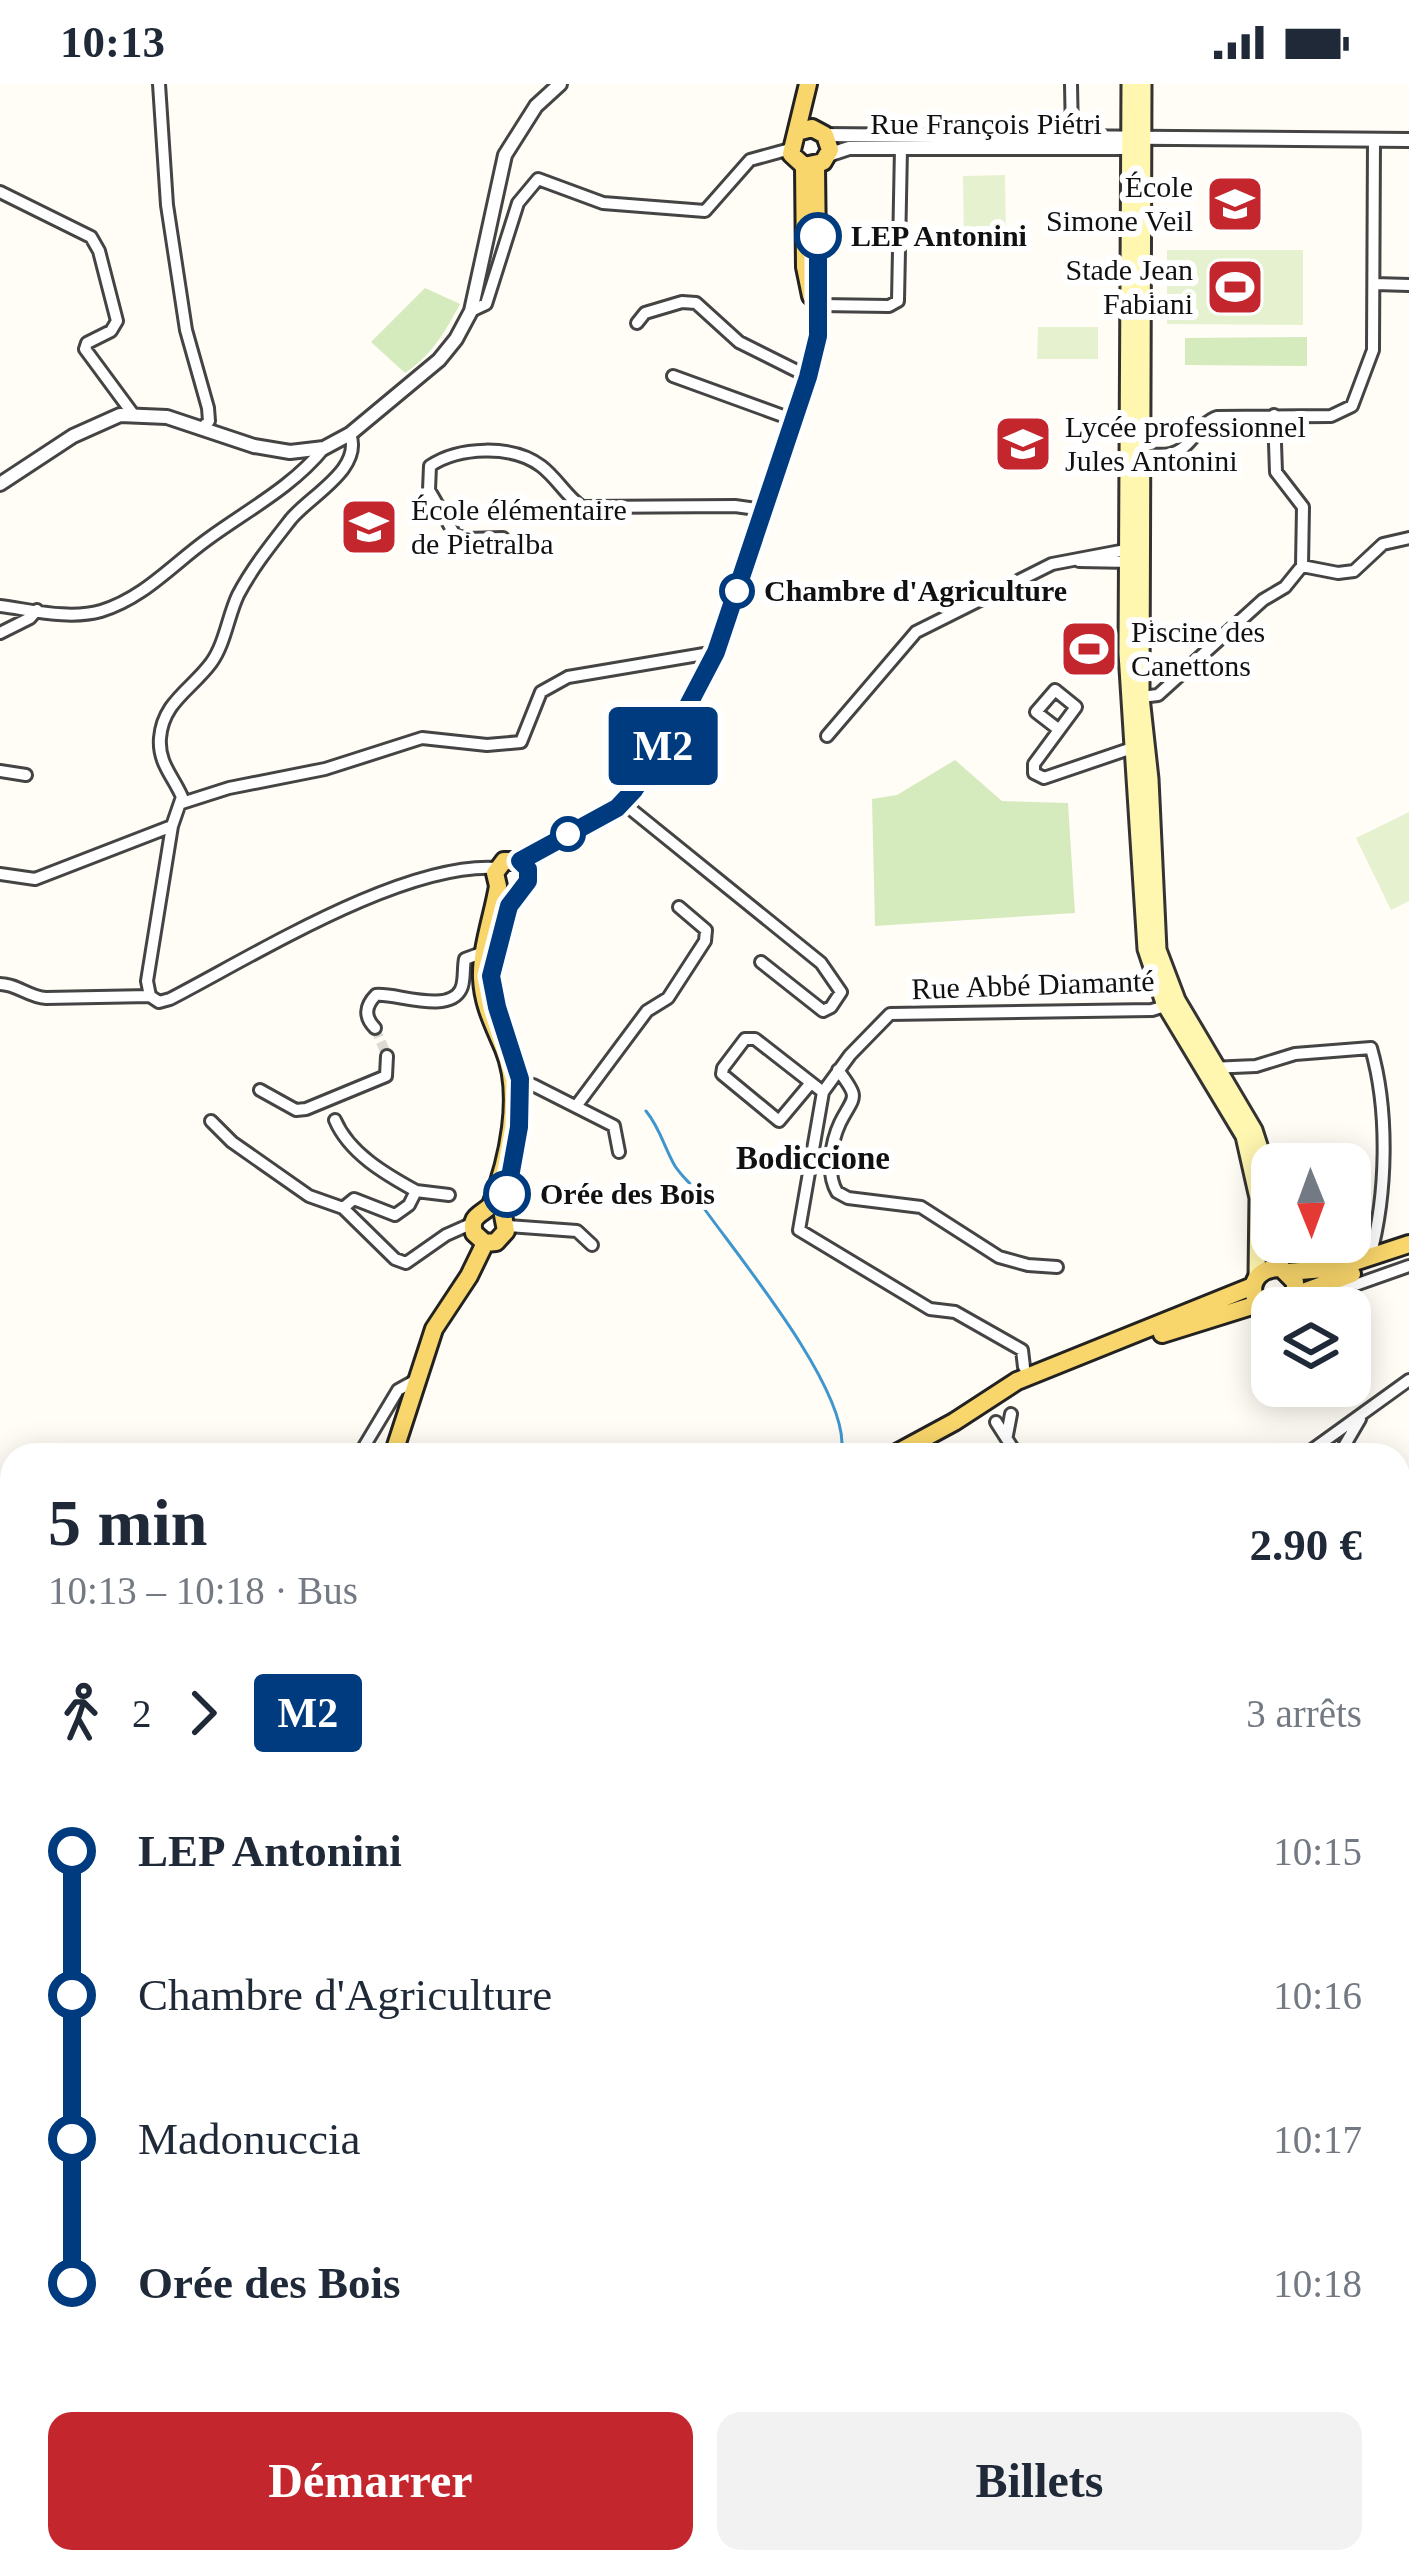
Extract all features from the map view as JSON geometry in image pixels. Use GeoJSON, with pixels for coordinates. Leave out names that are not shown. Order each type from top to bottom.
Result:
{"type":"FeatureCollection","features":[{"type":"Feature","properties":{"kind":"main road"},"geometry":{"type":"LineString","coordinates":[[1130,84],[1134,141],[1133,555],[1140,745],[1158,950],[1171,1003],[1258,1143]]}},
{"type":"Feature","properties":{"kind":"main road"},"geometry":{"type":"LineString","coordinates":[[1134,141],[1143,84]]}},
{"type":"Feature","properties":{"kind":"main road"},"geometry":{"type":"LineString","coordinates":[[808,88],[821,132],[805,267],[814,350]]}},
{"type":"Feature","properties":{"kind":"main road"},"geometry":{"type":"LineString","coordinates":[[808,88],[794,141],[796,161],[816,162]]}},
{"type":"Feature","properties":{"kind":"main road"},"geometry":{"type":"LineString","coordinates":[[794,141],[821,132]]}},
{"type":"Feature","properties":{"kind":"main road"},"geometry":{"type":"LineString","coordinates":[[516,1079],[484,998],[484,952],[498,877],[504,861],[520,861],[622,802],[682,717],[716,652],[814,350],[819,305],[816,162]]}},
{"type":"Feature","properties":{"kind":"main road"},"geometry":{"type":"LineString","coordinates":[[1133,555],[1140,745]]}},
{"type":"Feature","properties":{"kind":"main road"},"geometry":{"type":"LineString","coordinates":[[485,1243],[500,1240],[494,1196],[516,1079],[491,976],[500,931],[517,892],[528,881],[528,869],[520,861]]}},
{"type":"Feature","properties":{"kind":"main road"},"geometry":{"type":"LineString","coordinates":[[498,877],[506,892],[517,892]]}},
{"type":"Feature","properties":{"kind":"main road"},"geometry":{"type":"LineString","coordinates":[[1210,1068],[1244,1136],[1254,1168],[1260,1287]]}},
{"type":"Feature","properties":{"kind":"main road"},"geometry":{"type":"LineString","coordinates":[[485,1243],[473,1233],[472,1223],[478,1214],[499,1217]]}},
{"type":"Feature","properties":{"kind":"main road"},"geometry":{"type":"LineString","coordinates":[[397,1443],[434,1329],[485,1243]]}},
{"type":"Feature","properties":{"kind":"main road"},"geometry":{"type":"LineString","coordinates":[[1371,1257],[1409,1244]]}},
{"type":"Feature","properties":{"kind":"main road"},"geometry":{"type":"LineString","coordinates":[[1319,1287],[1409,1254]]}},
{"type":"Feature","properties":{"kind":"main road"},"geometry":{"type":"LineString","coordinates":[[1282,1263],[1294,1287]]}},
{"type":"Feature","properties":{"kind":"main road"},"geometry":{"type":"LineString","coordinates":[[1262,1287],[1268,1268],[1336,1268],[1351,1263]]}},
{"type":"Feature","properties":{"kind":"main road"},"geometry":{"type":"LineString","coordinates":[[915,1443],[1017,1381],[1251,1297]]}},
{"type":"Feature","properties":{"kind":"main road"},"geometry":{"type":"LineString","coordinates":[[935,1443],[1064,1372],[1251,1298]]}},
{"type":"Feature","properties":{"kind":"street"},"geometry":{"type":"LineString","coordinates":[[159,84],[167,206],[186,329],[208,408],[209,421],[201,429]]}},
{"type":"Feature","properties":{"kind":"street"},"geometry":{"type":"LineString","coordinates":[[0,484],[100,422],[133,414],[167,417],[254,446],[290,452],[324,448],[350,434],[440,360],[472,311],[505,155],[536,106],[560,84]]}},
{"type":"Feature","properties":{"kind":"street"},"geometry":{"type":"LineString","coordinates":[[1071,84],[1072,135]]}},
{"type":"Feature","properties":{"kind":"street","name":"Rue François Piétri"},"geometry":{"type":"LineString","coordinates":[[821,132],[1072,135],[1134,141]]}},
{"type":"Feature","properties":{"kind":"street"},"geometry":{"type":"LineString","coordinates":[[1135,453],[1170,454],[1183,449],[1206,421],[1216,417],[1331,416],[1352,406],[1373,350],[1374,140]]}},
{"type":"Feature","properties":{"kind":"street","name":"Rue François Piétri"},"geometry":{"type":"LineString","coordinates":[[816,162],[849,148],[1409,140]]}},
{"type":"Feature","properties":{"kind":"street"},"geometry":{"type":"LineString","coordinates":[[472,311],[486,304],[518,202],[538,179],[603,202],[705,212],[750,160],[794,141]]}},
{"type":"Feature","properties":{"kind":"street"},"geometry":{"type":"LineString","coordinates":[[819,305],[889,306],[898,301],[902,148]]}},
{"type":"Feature","properties":{"kind":"street"},"geometry":{"type":"LineString","coordinates":[[0,192],[91,237],[117,321],[85,349],[133,414]]}},
{"type":"Feature","properties":{"kind":"street"},"geometry":{"type":"LineString","coordinates":[[483,242],[506,247]]}},
{"type":"Feature","properties":{"kind":"street"},"geometry":{"type":"LineString","coordinates":[[1375,284],[1409,284]]}},
{"type":"Feature","properties":{"kind":"street"},"geometry":{"type":"LineString","coordinates":[[637,323],[645,313],[682,302],[696,303],[739,342],[808,377]]}},
{"type":"Feature","properties":{"kind":"street"},"geometry":{"type":"LineString","coordinates":[[673,376],[794,420]]}},
{"type":"Feature","properties":{"kind":"street"},"geometry":{"type":"LineString","coordinates":[[1141,697],[1158,695],[1263,600],[1285,587],[1302,566],[1303,507],[1276,472],[1274,416]]}},
{"type":"Feature","properties":{"kind":"street"},"geometry":{"type":"LineString","coordinates":[[150,996],[148,981],[172,826],[182,803],[160,753],[165,714],[212,662],[239,594],[276,538],[302,506],[344,470],[353,447],[350,434]]}},
{"type":"Feature","properties":{"kind":"street"},"geometry":{"type":"LineString","coordinates":[[0,606],[88,614],[119,604],[271,499],[324,448]]}},
{"type":"Feature","properties":{"kind":"street"},"geometry":{"type":"LineString","coordinates":[[503,538],[455,535],[429,490],[430,466],[451,454],[510,453],[546,470],[582,507],[764,510]]}},
{"type":"Feature","properties":{"kind":"street"},"geometry":{"type":"LineString","coordinates":[[1302,566],[1354,571],[1383,544],[1409,538]]}},
{"type":"Feature","properties":{"kind":"street"},"geometry":{"type":"LineString","coordinates":[[827,736],[916,632],[1023,576],[1070,560],[1133,555]]}},
{"type":"Feature","properties":{"kind":"street"},"geometry":{"type":"LineString","coordinates":[[0,633],[37,610]]}},
{"type":"Feature","properties":{"kind":"street"},"geometry":{"type":"LineString","coordinates":[[182,803],[325,769],[422,738],[513,744],[526,735],[541,692],[550,685],[568,677],[716,652]]}},
{"type":"Feature","properties":{"kind":"street"},"geometry":{"type":"LineString","coordinates":[[1058,729],[1034,764],[1034,773],[1044,778],[1140,745]]}},
{"type":"Feature","properties":{"kind":"street"},"geometry":{"type":"LineString","coordinates":[[0,771],[26,775]]}},
{"type":"Feature","properties":{"kind":"street"},"geometry":{"type":"LineString","coordinates":[[622,802],[821,963],[841,992],[824,1011],[761,962]]}},
{"type":"Feature","properties":{"kind":"street"},"geometry":{"type":"LineString","coordinates":[[0,874],[35,879],[172,826]]}},
{"type":"Feature","properties":{"kind":"street"},"geometry":{"type":"LineString","coordinates":[[0,984],[12,985],[31,997],[150,996],[159,1002],[426,876],[464,866],[498,877]]}},
{"type":"Feature","properties":{"kind":"street"},"geometry":{"type":"LineString","coordinates":[[577,1106],[647,1011],[668,998],[705,941],[706,930],[679,907]]}},
{"type":"Feature","properties":{"kind":"street"},"geometry":{"type":"LineString","coordinates":[[375,1028],[366,1012],[376,995],[411,1001],[454,997],[461,991],[465,959],[484,952]]}},
{"type":"Feature","properties":{"kind":"street","name":"Rue Abbé Diamanté"},"geometry":{"type":"LineString","coordinates":[[838,1070],[890,1014],[938,1016],[1171,1003]]}},
{"type":"Feature","properties":{"kind":"street"},"geometry":{"type":"LineString","coordinates":[[810,1084],[779,1120],[722,1074],[746,1039],[754,1039],[823,1092]]}},
{"type":"Feature","properties":{"kind":"street"},"geometry":{"type":"LineString","coordinates":[[1210,1068],[1256,1066],[1295,1054],[1371,1048],[1381,1122],[1381,1174],[1371,1249]]}},
{"type":"Feature","properties":{"kind":"street"},"geometry":{"type":"LineString","coordinates":[[260,1090],[296,1110],[306,1109],[386,1076],[388,1056]]}},
{"type":"Feature","properties":{"kind":"street"},"geometry":{"type":"LineString","coordinates":[[1024,1367],[1022,1350],[955,1312],[929,1309],[799,1230],[823,1092],[838,1070],[851,1087],[853,1107],[838,1126],[830,1173],[837,1192],[848,1198],[921,1208],[999,1257],[1057,1268]]}},
{"type":"Feature","properties":{"kind":"street"},"geometry":{"type":"LineString","coordinates":[[516,1079],[614,1126],[619,1152]]}},
{"type":"Feature","properties":{"kind":"street"},"geometry":{"type":"LineString","coordinates":[[334,1120],[370,1162],[416,1190],[449,1195]]}},
{"type":"Feature","properties":{"kind":"street"},"geometry":{"type":"LineString","coordinates":[[211,1121],[232,1142],[309,1196],[343,1208],[406,1264],[472,1223]]}},
{"type":"Feature","properties":{"kind":"street"},"geometry":{"type":"LineString","coordinates":[[343,1208],[354,1198],[395,1215],[409,1205],[416,1190]]}},
{"type":"Feature","properties":{"kind":"street"},"geometry":{"type":"LineString","coordinates":[[499,1217],[577,1232],[592,1245]]}},
{"type":"Feature","properties":{"kind":"street"},"geometry":{"type":"LineString","coordinates":[[1331,1281],[1358,1284],[1409,1266]]}},
{"type":"Feature","properties":{"kind":"street"},"geometry":{"type":"LineString","coordinates":[[366,1443],[398,1390],[416,1380]]}},
{"type":"Feature","properties":{"kind":"street"},"geometry":{"type":"LineString","coordinates":[[1322,1443],[1409,1380]]}},
{"type":"Feature","properties":{"kind":"street"},"geometry":{"type":"LineString","coordinates":[[1007,1435],[1011,1414]]}},
{"type":"Feature","properties":{"kind":"street"},"geometry":{"type":"LineString","coordinates":[[1347,1443],[1362,1417]]}},
{"type":"Feature","properties":{"kind":"street"},"geometry":{"type":"LineString","coordinates":[[996,1422],[1011,1443]]}},
{"type":"Feature","properties":{"kind":"green space"},"geometry":{"type":"Polygon","coordinates":[[[1005,175],[1006,246],[964,247],[963,176],[1005,175]]]}},
{"type":"Feature","properties":{"kind":"green space","name":"Stade Jean Fabiani"},"geometry":{"type":"Polygon","coordinates":[[[1167,250],[1303,250],[1303,325],[1167,324],[1167,250]]]}},
{"type":"Feature","properties":{"kind":"green space"},"geometry":{"type":"Polygon","coordinates":[[[425,288],[460,304],[430,351],[405,373],[371,342],[425,288]]]}},
{"type":"Feature","properties":{"kind":"green space"},"geometry":{"type":"Polygon","coordinates":[[[1038,327],[1098,327],[1098,359],[1037,359],[1038,327]]]}},
{"type":"Feature","properties":{"kind":"green space"},"geometry":{"type":"Polygon","coordinates":[[[1307,337],[1307,366],[1185,365],[1185,338],[1307,337]]]}},
{"type":"Feature","properties":{"kind":"green space"},"geometry":{"type":"Polygon","coordinates":[[[955,760],[1002,801],[1068,803],[1075,913],[875,926],[872,799],[897,795],[955,760]]]}},
{"type":"Feature","properties":{"kind":"green space"},"geometry":{"type":"Polygon","coordinates":[[[1409,812],[1409,901],[1391,910],[1356,838],[1409,812]]]}},
{"type":"Feature","properties":{"kind":"waterway"},"geometry":{"type":"LineString","coordinates":[[646,1111],[675,1166],[808,1355],[837,1417],[842,1443]]}},
{"type":"Feature","properties":{"kind":"tunnel"},"geometry":{"type":"LineString","coordinates":[[375,1028],[387,1056]]}},
{"type":"Feature","properties":{"kind":"bus line","name":"M2"},"geometry":{"type":"LineString","coordinates":[[507,1194],[519,1127],[520,1079],[491,976],[509,906],[528,881],[528,869],[520,861],[617,808],[634,790],[704,681],[808,377],[818,336],[818,236]]}},
{"type":"Feature","properties":{"kind":"place","name":"École Simone Veil"},"geometry":{"type":"Point","coordinates":[1235,204]}},
{"type":"Feature","properties":{"kind":"place","name":"LEP Antonini"},"geometry":{"type":"Point","coordinates":[818,236]}},
{"type":"Feature","properties":{"kind":"place","name":"Stade Jean Fabiani"},"geometry":{"type":"Point","coordinates":[1235,287]}},
{"type":"Feature","properties":{"kind":"place","name":"Lycée professionnel Jules Antonini"},"geometry":{"type":"Point","coordinates":[1023,444]}},
{"type":"Feature","properties":{"kind":"place","name":"École élémentaire de Pietralba"},"geometry":{"type":"Point","coordinates":[369,527]}},
{"type":"Feature","properties":{"kind":"place","name":"Chambre d'Agriculture"},"geometry":{"type":"Point","coordinates":[737,591]}},
{"type":"Feature","properties":{"kind":"place","name":"Piscine des Canettons"},"geometry":{"type":"Point","coordinates":[1089,649]}},
{"type":"Feature","properties":{"kind":"place","name":"Orée des Bois"},"geometry":{"type":"Point","coordinates":[507,1194]}},
{"type":"Feature","properties":{"kind":"district","name":"Bodiccione"},"geometry":{"type":"Point","coordinates":[813,1157]}}]}
